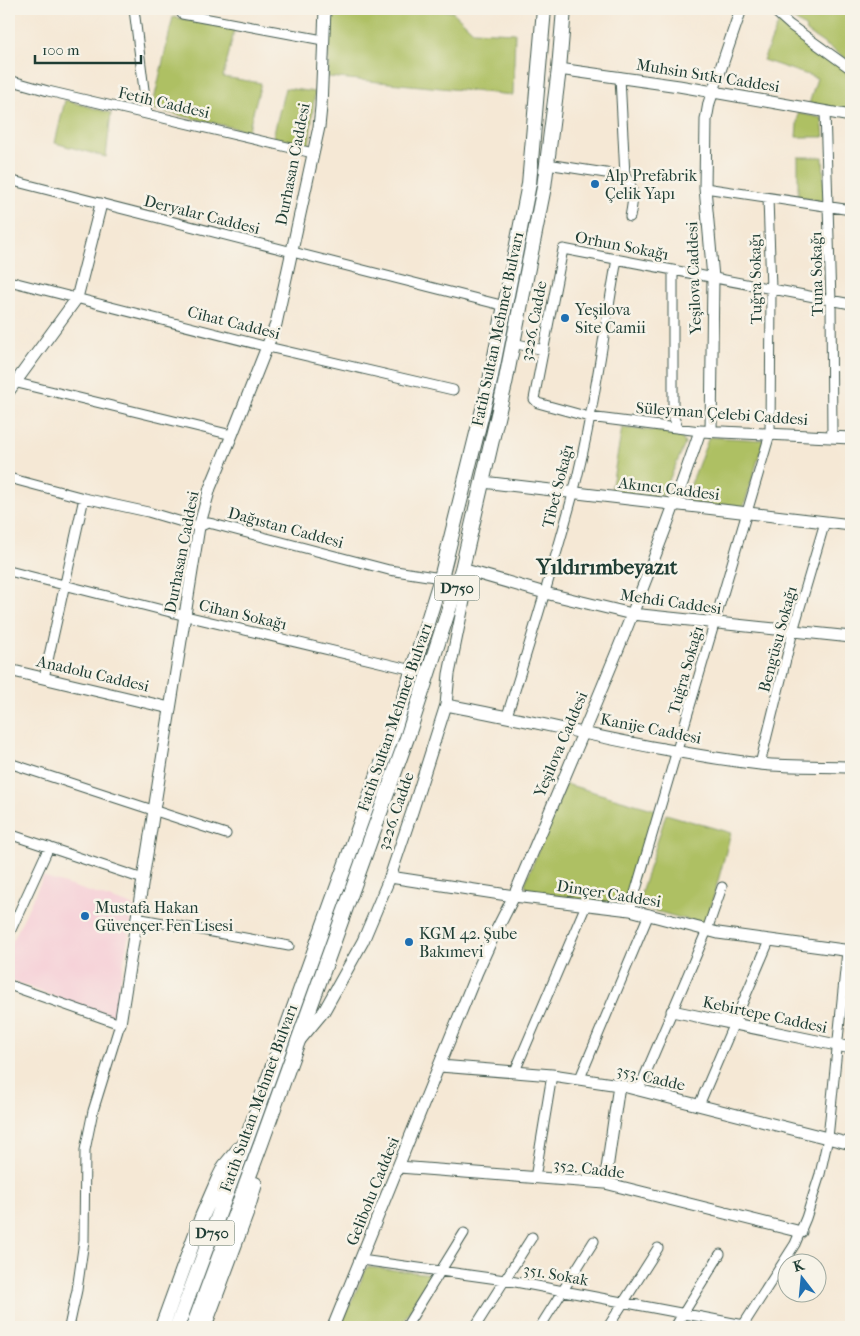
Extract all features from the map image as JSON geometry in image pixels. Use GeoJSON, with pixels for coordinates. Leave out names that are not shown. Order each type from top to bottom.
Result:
{"type":"FeatureCollection","features":[{"type":"Feature","properties":{"kind":"highway","name":"Fatih Sultan Mehmet Bulvarı"},"geometry":{"type":"LineString","coordinates":[[177,1327],[248,1138],[391,739],[441,578],[490,381],[529,184],[544,9]]}},
{"type":"Feature","properties":{"kind":"highway","name":"Fatih Sultan Mehmet Bulvarı"},"geometry":{"type":"LineString","coordinates":[[193,1327],[408,735],[462,569],[513,343],[544,187],[559,69],[564,9]]}},
{"type":"Feature","properties":{"kind":"highway"},"geometry":{"type":"LineString","coordinates":[[162,1327],[202,1218],[219,1178],[225,1166],[248,1138]]}},
{"type":"Feature","properties":{"kind":"highway"},"geometry":{"type":"LineString","coordinates":[[204,1327],[254,1187],[258,1172],[261,1144]]}},
{"type":"Feature","properties":{"kind":"street"},"geometry":{"type":"LineString","coordinates":[[134,9],[147,114]]}},
{"type":"Feature","properties":{"kind":"street","name":"Durhasan Caddesi"},"geometry":{"type":"LineString","coordinates":[[120,1024],[199,527],[210,488],[268,346],[280,308],[290,252],[322,107],[325,9]]}},
{"type":"Feature","properties":{"kind":"street","name":"Yeşilova Caddesi"},"geometry":{"type":"LineString","coordinates":[[440,1066],[484,956],[514,896],[584,732],[706,431],[713,278],[705,188],[706,120],[713,92],[741,9]]}},
{"type":"Feature","properties":{"kind":"street"},"geometry":{"type":"LineString","coordinates":[[772,9],[790,25],[851,69]]}},
{"type":"Feature","properties":{"kind":"street"},"geometry":{"type":"LineString","coordinates":[[182,14],[323,40]]}},
{"type":"Feature","properties":{"kind":"street","name":"Muhsin Sıtkı Caddesi"},"geometry":{"type":"LineString","coordinates":[[559,69],[620,77],[851,116]]}},
{"type":"Feature","properties":{"kind":"street"},"geometry":{"type":"LineString","coordinates":[[620,77],[625,176],[630,182],[633,191],[630,217]]}},
{"type":"Feature","properties":{"kind":"street","name":"Fetih Caddesi"},"geometry":{"type":"LineString","coordinates":[[9,80],[48,91],[313,153]]}},
{"type":"Feature","properties":{"kind":"street","name":"Tuna Sokağı"},"geometry":{"type":"LineString","coordinates":[[825,112],[829,207],[832,437]]}},
{"type":"Feature","properties":{"kind":"street"},"geometry":{"type":"LineString","coordinates":[[547,164],[625,176]]}},
{"type":"Feature","properties":{"kind":"street","name":"Deryalar Caddesi"},"geometry":{"type":"LineString","coordinates":[[9,180],[505,306]]}},
{"type":"Feature","properties":{"kind":"street"},"geometry":{"type":"LineString","coordinates":[[705,188],[851,210]]}},
{"type":"Feature","properties":{"kind":"street","name":"Tuğra Sokağı"},"geometry":{"type":"LineString","coordinates":[[630,910],[770,434],[771,289],[768,198]]}},
{"type":"Feature","properties":{"kind":"street"},"geometry":{"type":"LineString","coordinates":[[101,204],[77,298],[11,384],[232,435]]}},
{"type":"Feature","properties":{"kind":"street","name":"Orhun Sokağı"},"geometry":{"type":"LineString","coordinates":[[563,249],[851,304]]}},
{"type":"Feature","properties":{"kind":"street","name":"3226. Cadde"},"geometry":{"type":"LineString","coordinates":[[534,398],[563,249]]}},
{"type":"Feature","properties":{"kind":"street","name":"Tibet Sokağı"},"geometry":{"type":"LineString","coordinates":[[507,716],[573,492],[589,417],[617,259]]}},
{"type":"Feature","properties":{"kind":"street"},"geometry":{"type":"LineString","coordinates":[[673,270],[673,411],[678,428]]}},
{"type":"Feature","properties":{"kind":"street","name":"Cihat Caddesi"},"geometry":{"type":"LineString","coordinates":[[9,281],[453,390]]}},
{"type":"Feature","properties":{"kind":"street"},"geometry":{"type":"LineString","coordinates":[[513,343],[544,350]]}},
{"type":"Feature","properties":{"kind":"street","name":"Süleyman Çelebi Caddesi"},"geometry":{"type":"LineString","coordinates":[[534,398],[543,406],[589,417],[706,431],[851,438]]}},
{"type":"Feature","properties":{"kind":"street","name":"Dağıstan Caddesi"},"geometry":{"type":"LineString","coordinates":[[9,478],[84,498],[148,512],[199,527],[208,523],[213,524],[389,570],[441,578]]}},
{"type":"Feature","properties":{"kind":"street","name":"Akıncı Caddesi"},"geometry":{"type":"LineString","coordinates":[[483,482],[851,525]]}},
{"type":"Feature","properties":{"kind":"street"},"geometry":{"type":"LineString","coordinates":[[44,678],[84,498]]}},
{"type":"Feature","properties":{"kind":"street","name":"Bengüsu Sokağı"},"geometry":{"type":"LineString","coordinates":[[760,764],[793,631],[825,522]]}},
{"type":"Feature","properties":{"kind":"street","name":"3226. Cadde"},"geometry":{"type":"LineString","coordinates":[[297,1043],[324,1011],[339,986],[367,933],[390,877],[446,705],[449,674],[465,596],[462,569]]}},
{"type":"Feature","properties":{"kind":"street","name":"Mehdi Caddesi"},"geometry":{"type":"LineString","coordinates":[[462,569],[632,614],[851,636]]}},
{"type":"Feature","properties":{"kind":"street","name":"Cihan Sokağı"},"geometry":{"type":"LineString","coordinates":[[9,571],[186,616],[413,670]]}},
{"type":"Feature","properties":{"kind":"street","name":"Anadolu Caddesi"},"geometry":{"type":"LineString","coordinates":[[9,670],[170,708]]}},
{"type":"Feature","properties":{"kind":"street","name":"Kanije Caddesi"},"geometry":{"type":"LineString","coordinates":[[446,705],[677,751],[760,764],[851,767]]}},
{"type":"Feature","properties":{"kind":"street"},"geometry":{"type":"LineString","coordinates":[[9,763],[226,834]]}},
{"type":"Feature","properties":{"kind":"street"},"geometry":{"type":"LineString","coordinates":[[9,834],[143,879]]}},
{"type":"Feature","properties":{"kind":"street"},"geometry":{"type":"LineString","coordinates":[[9,934],[49,847]]}},
{"type":"Feature","properties":{"kind":"street","name":"Dinçer Caddesi"},"geometry":{"type":"LineString","coordinates":[[390,877],[514,896],[630,910],[708,930],[769,941],[849,951]]}},
{"type":"Feature","properties":{"kind":"street"},"geometry":{"type":"LineString","coordinates":[[639,1089],[708,930],[722,888]]}},
{"type":"Feature","properties":{"kind":"street"},"geometry":{"type":"LineString","coordinates":[[515,1071],[586,905]]}},
{"type":"Feature","properties":{"kind":"street"},"geometry":{"type":"LineString","coordinates":[[580,1078],[649,914]]}},
{"type":"Feature","properties":{"kind":"street"},"geometry":{"type":"LineString","coordinates":[[136,918],[289,946]]}},
{"type":"Feature","properties":{"kind":"street"},"geometry":{"type":"LineString","coordinates":[[699,1105],[769,941]]}},
{"type":"Feature","properties":{"kind":"street"},"geometry":{"type":"LineString","coordinates":[[743,1326],[785,1260],[800,1232],[820,1174],[828,1138],[849,951]]}},
{"type":"Feature","properties":{"kind":"street"},"geometry":{"type":"LineString","coordinates":[[9,985],[120,1024],[93,1111],[85,1150],[84,1241],[77,1290],[69,1327]]}},
{"type":"Feature","properties":{"kind":"street","name":"Kebirtepe Caddesi"},"geometry":{"type":"LineString","coordinates":[[672,1011],[851,1048]]}},
{"type":"Feature","properties":{"kind":"street","name":"353. Cadde"},"geometry":{"type":"LineString","coordinates":[[440,1066],[552,1074],[619,1085],[851,1144]]}},
{"type":"Feature","properties":{"kind":"street","name":"Gelibolu Caddesi"},"geometry":{"type":"LineString","coordinates":[[333,1327],[440,1066]]}},
{"type":"Feature","properties":{"kind":"street"},"geometry":{"type":"LineString","coordinates":[[535,1178],[552,1074]]}},
{"type":"Feature","properties":{"kind":"street"},"geometry":{"type":"LineString","coordinates":[[605,1183],[619,1085]]}},
{"type":"Feature","properties":{"kind":"street","name":"352. Cadde"},"geometry":{"type":"LineString","coordinates":[[399,1168],[605,1183],[800,1232]]}},
{"type":"Feature","properties":{"kind":"street"},"geometry":{"type":"LineString","coordinates":[[406,1327],[464,1233]]}},
{"type":"Feature","properties":{"kind":"street"},"geometry":{"type":"LineString","coordinates":[[475,1327],[532,1237]]}},
{"type":"Feature","properties":{"kind":"street"},"geometry":{"type":"LineString","coordinates":[[540,1327],[594,1242]]}},
{"type":"Feature","properties":{"kind":"street"},"geometry":{"type":"LineString","coordinates":[[608,1327],[658,1248]]}},
{"type":"Feature","properties":{"kind":"street"},"geometry":{"type":"LineString","coordinates":[[675,1327],[720,1254]]}},
{"type":"Feature","properties":{"kind":"street","name":"351. Sokak"},"geometry":{"type":"LineString","coordinates":[[361,1260],[505,1280],[684,1313],[743,1326]]}},
{"type":"Feature","properties":{"kind":"shaded area"},"geometry":{"type":"Polygon","coordinates":[[[43,877],[134,906],[113,1020],[9,979],[9,949],[43,877]]]}},
{"type":"Feature","properties":{"kind":"green space"},"geometry":{"type":"Polygon","coordinates":[[[330,9],[434,9],[453,12],[473,31],[515,33],[513,95],[328,77],[330,9]]]}},
{"type":"Feature","properties":{"kind":"green space"},"geometry":{"type":"Polygon","coordinates":[[[778,9],[851,9],[851,62],[807,32],[805,27],[778,9]]]}},
{"type":"Feature","properties":{"kind":"green space"},"geometry":{"type":"Polygon","coordinates":[[[173,17],[235,28],[223,77],[261,83],[248,131],[152,109],[173,17]]]}},
{"type":"Feature","properties":{"kind":"green space"},"geometry":{"type":"Polygon","coordinates":[[[779,22],[849,71],[849,110],[809,104],[817,78],[763,60],[779,22]]]}},
{"type":"Feature","properties":{"kind":"green space"},"geometry":{"type":"Polygon","coordinates":[[[285,88],[315,92],[309,145],[273,137],[285,88]]]}},
{"type":"Feature","properties":{"kind":"green space"},"geometry":{"type":"Polygon","coordinates":[[[65,100],[111,113],[106,157],[55,143],[65,100]]]}},
{"type":"Feature","properties":{"kind":"green space"},"geometry":{"type":"Polygon","coordinates":[[[798,113],[822,118],[824,137],[796,137],[798,113]]]}},
{"type":"Feature","properties":{"kind":"green space"},"geometry":{"type":"Polygon","coordinates":[[[798,157],[823,157],[825,202],[798,197],[798,157]]]}},
{"type":"Feature","properties":{"kind":"green space"},"geometry":{"type":"Polygon","coordinates":[[[622,428],[680,433],[685,444],[662,496],[611,491],[622,428]]]}},
{"type":"Feature","properties":{"kind":"green space"},"geometry":{"type":"Polygon","coordinates":[[[709,437],[764,440],[743,509],[689,502],[686,497],[709,437]]]}},
{"type":"Feature","properties":{"kind":"green space"},"geometry":{"type":"Polygon","coordinates":[[[566,784],[656,810],[628,906],[532,892],[526,887],[525,883],[566,784]]]}},
{"type":"Feature","properties":{"kind":"green space"},"geometry":{"type":"Polygon","coordinates":[[[666,814],[731,833],[706,925],[637,906],[666,814]]]}},
{"type":"Feature","properties":{"kind":"green space"},"geometry":{"type":"Polygon","coordinates":[[[367,1267],[432,1274],[400,1327],[340,1327],[367,1267]]]}},
{"type":"Feature","properties":{"kind":"place","name":"Alp Prefabrik Çelik Yapı"},"geometry":{"type":"Point","coordinates":[595,184]}},
{"type":"Feature","properties":{"kind":"place","name":"Yeşilova Site Camii"},"geometry":{"type":"Point","coordinates":[565,318]}},
{"type":"Feature","properties":{"kind":"place","name":"Mustafa Hakan Güvençer Fen Lisesi"},"geometry":{"type":"Point","coordinates":[85,916]}},
{"type":"Feature","properties":{"kind":"place","name":"KGM 42. Şube Bakımevi"},"geometry":{"type":"Point","coordinates":[409,942]}},
{"type":"Feature","properties":{"kind":"district","name":"Yıldırımbeyazıt"},"geometry":{"type":"Point","coordinates":[607,567]}}]}
